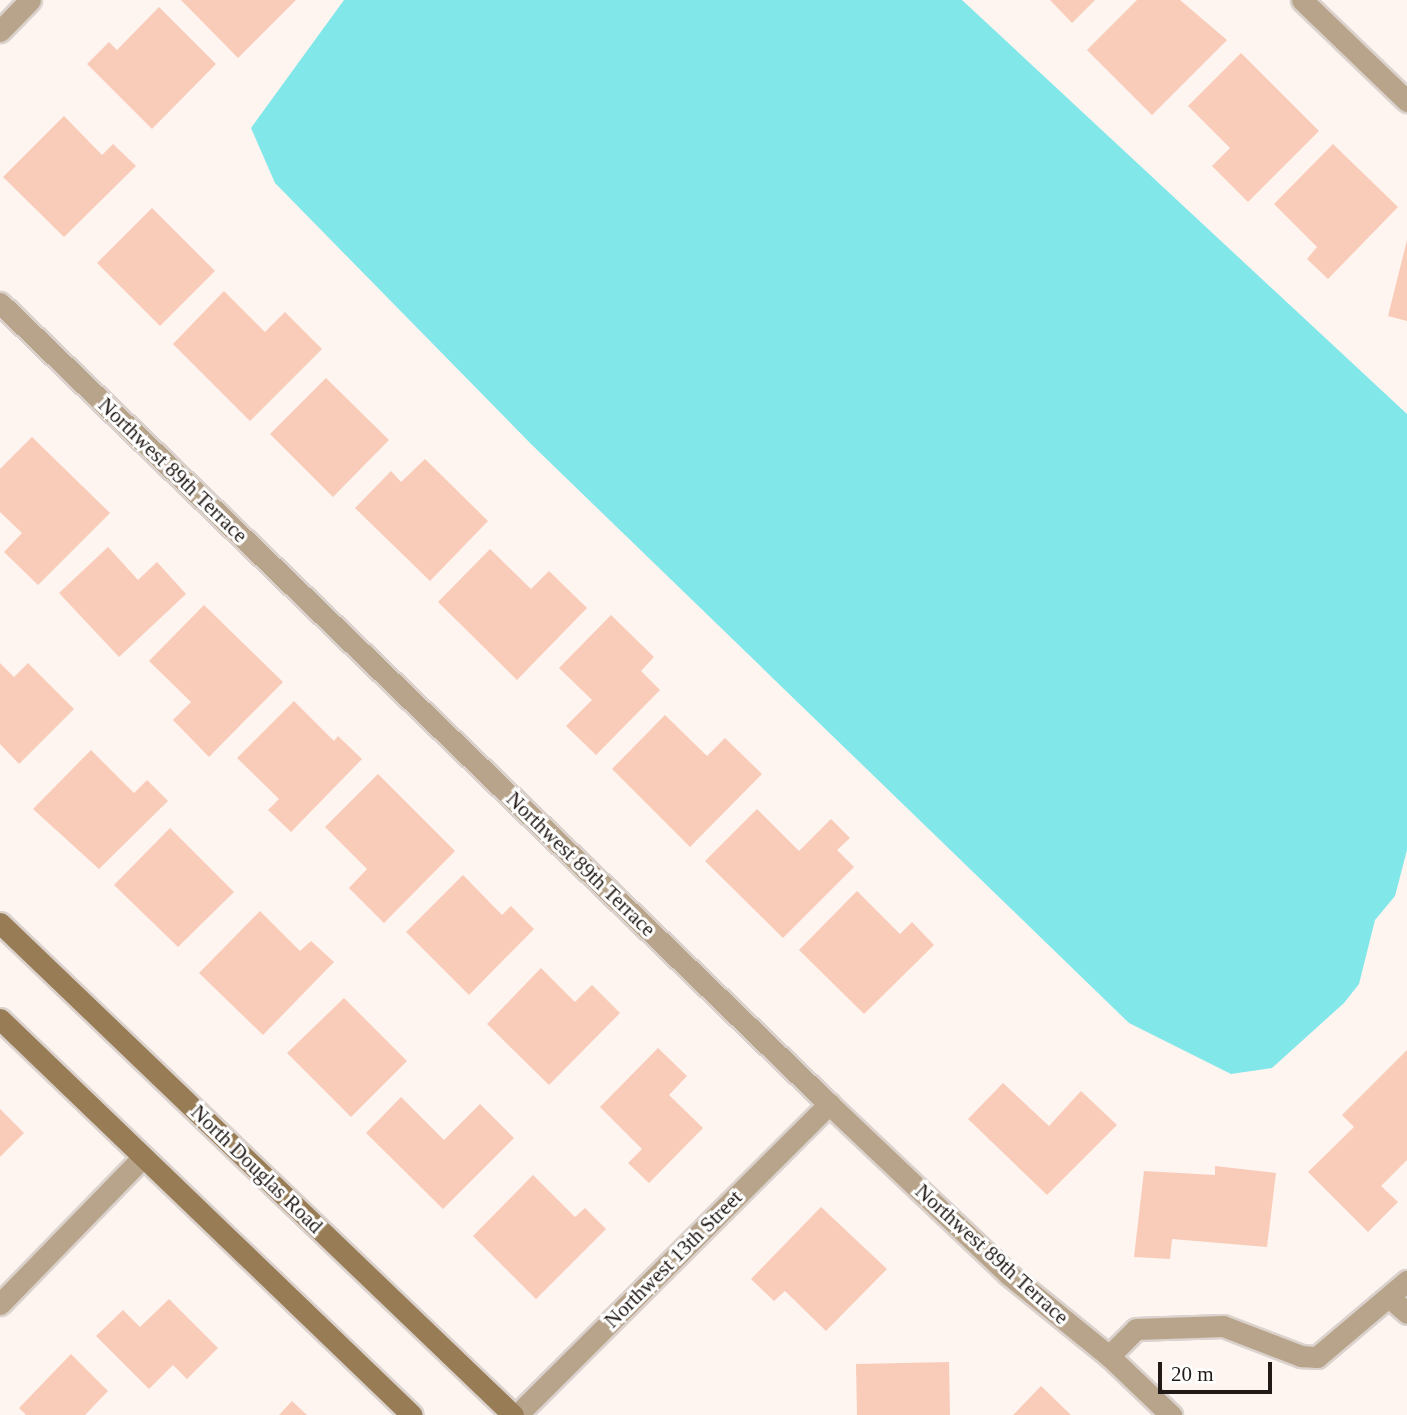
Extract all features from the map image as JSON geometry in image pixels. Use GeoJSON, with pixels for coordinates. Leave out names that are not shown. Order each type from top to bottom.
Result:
{"type":"FeatureCollection","features":[{"type":"Feature","properties":{"kind":"main road","name":"North Douglas Road"},"geometry":{"type":"LineString","coordinates":[[0,923],[515,1415]]}},
{"type":"Feature","properties":{"kind":"main road"},"geometry":{"type":"LineString","coordinates":[[0,1019],[412,1415]]}},
{"type":"Feature","properties":{"kind":"street"},"geometry":{"type":"LineString","coordinates":[[0,31],[30,0]]}},
{"type":"Feature","properties":{"kind":"street"},"geometry":{"type":"LineString","coordinates":[[1302,0],[1407,101]]}},
{"type":"Feature","properties":{"kind":"street","name":"Northwest 89th Terrace"},"geometry":{"type":"LineString","coordinates":[[0,303],[828,1104],[1008,1274],[1109,1356],[1171,1415]]}},
{"type":"Feature","properties":{"kind":"street","name":"Northwest 13th Street"},"geometry":{"type":"LineString","coordinates":[[515,1415],[828,1104]]}},
{"type":"Feature","properties":{"kind":"street"},"geometry":{"type":"LineString","coordinates":[[0,1304],[143,1157]]}},
{"type":"Feature","properties":{"kind":"street"},"geometry":{"type":"LineString","coordinates":[[1109,1356],[1136,1329],[1223,1326],[1301,1356],[1317,1357],[1407,1281]]}},
{"type":"Feature","properties":{"kind":"street"},"geometry":{"type":"LineString","coordinates":[[1390,1298],[1407,1313]]}},
{"type":"Feature","properties":{"kind":"water"},"geometry":{"type":"Polygon","coordinates":[[[344,0],[962,0],[1407,414],[1407,850],[1395,896],[1375,920],[1359,984],[1344,1003],[1272,1068],[1231,1074],[1129,1023],[531,444],[275,183],[251,128],[344,0]]]}},
{"type":"Feature","properties":{"kind":"building"},"geometry":{"type":"Polygon","coordinates":[[[181,0],[296,0],[238,58],[181,0]]]}},
{"type":"Feature","properties":{"kind":"building"},"geometry":{"type":"Polygon","coordinates":[[[1050,0],[1095,0],[1072,23],[1050,0]]]}},
{"type":"Feature","properties":{"kind":"building"},"geometry":{"type":"Polygon","coordinates":[[[1137,0],[1180,0],[1227,40],[1152,115],[1087,50],[1137,0]]]}},
{"type":"Feature","properties":{"kind":"building"},"geometry":{"type":"Polygon","coordinates":[[[159,7],[216,64],[152,129],[87,64],[109,42],[117,50],[159,7]]]}},
{"type":"Feature","properties":{"kind":"building"},"geometry":{"type":"Polygon","coordinates":[[[1241,53],[1319,131],[1248,202],[1212,166],[1230,148],[1188,106],[1241,53]]]}},
{"type":"Feature","properties":{"kind":"building"},"geometry":{"type":"Polygon","coordinates":[[[64,116],[102,155],[113,144],[136,166],[64,237],[3,177],[64,116]]]}},
{"type":"Feature","properties":{"kind":"building"},"geometry":{"type":"Polygon","coordinates":[[[1333,144],[1398,207],[1328,279],[1307,259],[1317,247],[1274,204],[1333,144]]]}},
{"type":"Feature","properties":{"kind":"building"},"geometry":{"type":"Polygon","coordinates":[[[152,208],[215,271],[160,326],[97,263],[152,208]]]}},
{"type":"Feature","properties":{"kind":"building"},"geometry":{"type":"Polygon","coordinates":[[[1407,240],[1407,321],[1388,316],[1407,240]]]}},
{"type":"Feature","properties":{"kind":"building"},"geometry":{"type":"Polygon","coordinates":[[[224,291],[265,332],[285,312],[322,349],[250,421],[173,344],[224,291]]]}},
{"type":"Feature","properties":{"kind":"building"},"geometry":{"type":"Polygon","coordinates":[[[326,378],[389,440],[333,497],[270,434],[326,378]]]}},
{"type":"Feature","properties":{"kind":"building"},"geometry":{"type":"Polygon","coordinates":[[[32,437],[110,513],[38,585],[4,552],[22,533],[0,512],[0,469],[32,437]]]}},
{"type":"Feature","properties":{"kind":"building"},"geometry":{"type":"Polygon","coordinates":[[[425,459],[488,521],[430,581],[355,508],[391,471],[401,482],[425,459]]]}},
{"type":"Feature","properties":{"kind":"building"},"geometry":{"type":"Polygon","coordinates":[[[108,547],[138,580],[157,562],[186,594],[119,657],[59,593],[108,547]]]}},
{"type":"Feature","properties":{"kind":"building"},"geometry":{"type":"Polygon","coordinates":[[[490,549],[531,589],[549,571],[587,608],[517,680],[438,602],[490,549]]]}},
{"type":"Feature","properties":{"kind":"building"},"geometry":{"type":"Polygon","coordinates":[[[204,605],[283,682],[209,757],[173,720],[191,702],[149,661],[204,605]]]}},
{"type":"Feature","properties":{"kind":"building"},"geometry":{"type":"Polygon","coordinates":[[[611,615],[654,657],[641,671],[660,690],[596,755],[566,726],[592,700],[559,668],[611,615]]]}},
{"type":"Feature","properties":{"kind":"building"},"geometry":{"type":"Polygon","coordinates":[[[0,663],[14,677],[28,663],[74,709],[19,764],[0,744],[0,663]]]}},
{"type":"Feature","properties":{"kind":"building"},"geometry":{"type":"Polygon","coordinates":[[[294,701],[334,741],[338,736],[362,759],[291,832],[268,810],[279,799],[237,758],[294,701]]]}},
{"type":"Feature","properties":{"kind":"building"},"geometry":{"type":"Polygon","coordinates":[[[665,715],[707,756],[725,738],[762,774],[690,847],[612,769],[665,715]]]}},
{"type":"Feature","properties":{"kind":"building"},"geometry":{"type":"Polygon","coordinates":[[[91,750],[134,793],[147,780],[168,801],[99,869],[33,809],[91,750]]]}},
{"type":"Feature","properties":{"kind":"building"},"geometry":{"type":"Polygon","coordinates":[[[378,774],[455,851],[384,923],[349,888],[367,869],[325,827],[378,774]]]}},
{"type":"Feature","properties":{"kind":"building"},"geometry":{"type":"Polygon","coordinates":[[[757,809],[799,851],[831,819],[850,838],[837,850],[854,867],[783,938],[705,861],[757,809]]]}},
{"type":"Feature","properties":{"kind":"building"},"geometry":{"type":"Polygon","coordinates":[[[170,828],[234,892],[178,947],[114,885],[170,828]]]}},
{"type":"Feature","properties":{"kind":"building"},"geometry":{"type":"Polygon","coordinates":[[[463,875],[502,915],[511,906],[534,929],[469,995],[406,932],[463,875]]]}},
{"type":"Feature","properties":{"kind":"building"},"geometry":{"type":"Polygon","coordinates":[[[857,891],[900,934],[912,922],[934,945],[864,1014],[799,950],[857,891]]]}},
{"type":"Feature","properties":{"kind":"building"},"geometry":{"type":"Polygon","coordinates":[[[260,911],[300,951],[311,941],[334,962],[263,1035],[199,973],[260,911]]]}},
{"type":"Feature","properties":{"kind":"building"},"geometry":{"type":"Polygon","coordinates":[[[541,968],[575,1002],[592,985],[620,1013],[549,1085],[487,1024],[541,968]]]}},
{"type":"Feature","properties":{"kind":"building"},"geometry":{"type":"Polygon","coordinates":[[[344,998],[407,1061],[351,1117],[287,1053],[344,998]]]}},
{"type":"Feature","properties":{"kind":"building"},"geometry":{"type":"Polygon","coordinates":[[[658,1048],[687,1076],[669,1095],[703,1128],[649,1183],[628,1163],[642,1149],[600,1107],[658,1048]]]}},
{"type":"Feature","properties":{"kind":"building"},"geometry":{"type":"Polygon","coordinates":[[[1407,1050],[1407,1160],[1381,1186],[1398,1202],[1368,1232],[1308,1172],[1354,1127],[1342,1115],[1407,1050]]]}},
{"type":"Feature","properties":{"kind":"building"},"geometry":{"type":"Polygon","coordinates":[[[1003,1083],[1049,1126],[1081,1091],[1117,1125],[1047,1195],[968,1119],[1003,1083]]]}},
{"type":"Feature","properties":{"kind":"building"},"geometry":{"type":"Polygon","coordinates":[[[401,1097],[444,1140],[480,1104],[514,1138],[443,1209],[366,1133],[401,1097]]]}},
{"type":"Feature","properties":{"kind":"building"},"geometry":{"type":"Polygon","coordinates":[[[0,1109],[24,1133],[0,1157],[0,1109]]]}},
{"type":"Feature","properties":{"kind":"building"},"geometry":{"type":"Polygon","coordinates":[[[1215,1166],[1276,1173],[1267,1247],[1172,1239],[1170,1259],[1134,1257],[1144,1171],[1215,1175],[1215,1166]]]}},
{"type":"Feature","properties":{"kind":"building"},"geometry":{"type":"Polygon","coordinates":[[[533,1175],[575,1217],[585,1208],[606,1229],[536,1299],[473,1236],[533,1175]]]}},
{"type":"Feature","properties":{"kind":"building"},"geometry":{"type":"Polygon","coordinates":[[[821,1207],[887,1269],[826,1331],[785,1291],[774,1301],[751,1279],[821,1207]]]}},
{"type":"Feature","properties":{"kind":"building"},"geometry":{"type":"Polygon","coordinates":[[[169,1299],[218,1348],[187,1379],[173,1365],[149,1389],[96,1336],[123,1310],[140,1327],[169,1299]]]}},
{"type":"Feature","properties":{"kind":"building"},"geometry":{"type":"Polygon","coordinates":[[[71,1354],[108,1391],[85,1415],[26,1415],[19,1408],[71,1354]]]}},
{"type":"Feature","properties":{"kind":"building"},"geometry":{"type":"Polygon","coordinates":[[[949,1362],[950,1415],[857,1415],[856,1364],[949,1362]]]}},
{"type":"Feature","properties":{"kind":"building"},"geometry":{"type":"Polygon","coordinates":[[[1041,1386],[1071,1415],[1013,1415],[1041,1386]]]}},
{"type":"Feature","properties":{"kind":"building"},"geometry":{"type":"Polygon","coordinates":[[[292,1401],[307,1415],[279,1415],[292,1401]]]}}]}
